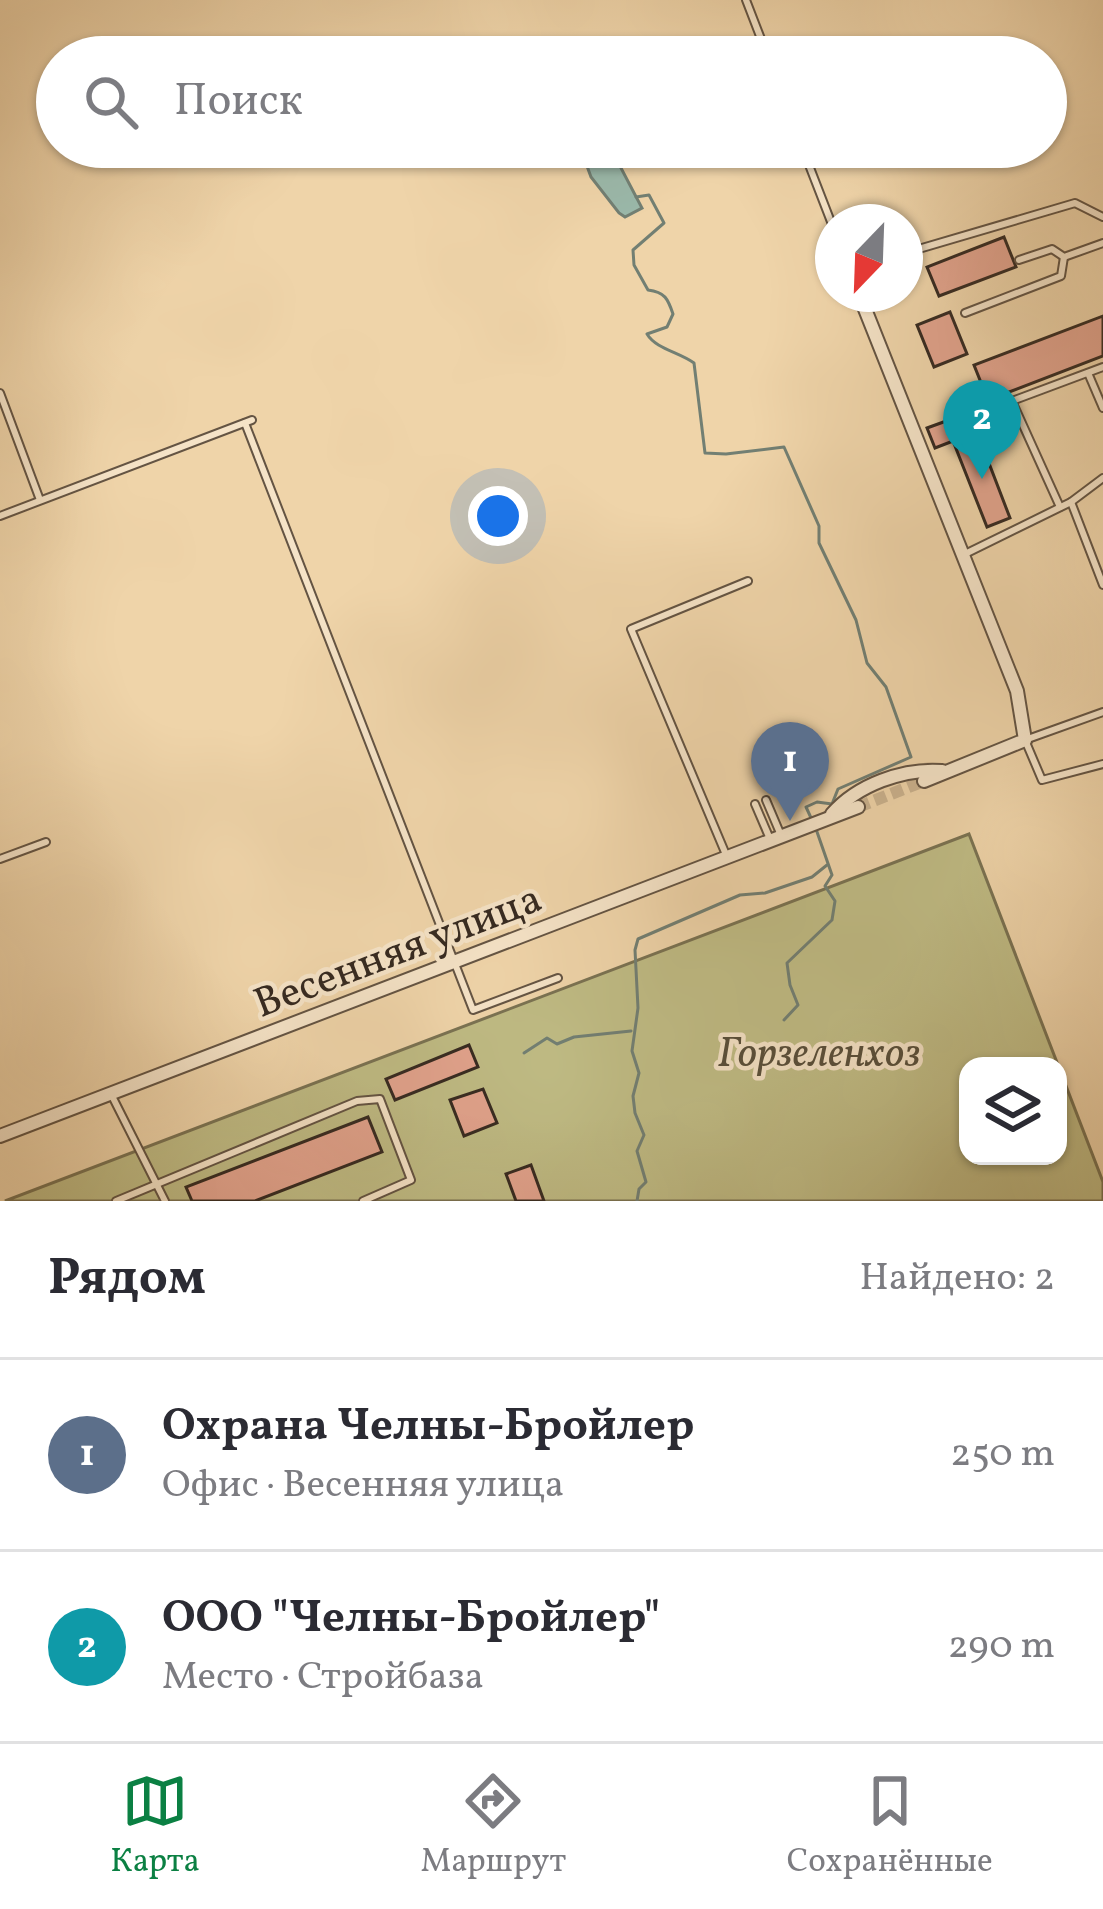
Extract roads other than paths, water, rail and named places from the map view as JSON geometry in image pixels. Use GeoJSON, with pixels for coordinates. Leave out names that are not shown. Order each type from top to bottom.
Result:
{"type":"FeatureCollection","features":[{"type":"Feature","properties":{"kind":"street"},"geometry":{"type":"LineString","coordinates":[[866,312],[1017,692],[1025,740],[927,780]]}},
{"type":"Feature","properties":{"kind":"street"},"geometry":{"type":"LineString","coordinates":[[823,821],[847,796],[916,769],[949,771]]}},
{"type":"Feature","properties":{"kind":"street"},"geometry":{"type":"LineString","coordinates":[[823,821],[858,807]]}},
{"type":"Feature","properties":{"kind":"street","name":"Весенняя улица"},"geometry":{"type":"LineString","coordinates":[[0,1136],[823,821]]}},
{"type":"Feature","properties":{"kind":"lane"},"geometry":{"type":"LineString","coordinates":[[746,0],[760,36]]}},
{"type":"Feature","properties":{"kind":"lane"},"geometry":{"type":"LineString","coordinates":[[810,168],[824,204]]}},
{"type":"Feature","properties":{"kind":"lane"},"geometry":{"type":"LineString","coordinates":[[923,248],[1075,203],[1103,217]]}},
{"type":"Feature","properties":{"kind":"lane"},"geometry":{"type":"LineString","coordinates":[[1064,257],[1103,242]]}},
{"type":"Feature","properties":{"kind":"lane"},"geometry":{"type":"LineString","coordinates":[[1019,260],[1052,249],[1064,257]]}},
{"type":"Feature","properties":{"kind":"lane"},"geometry":{"type":"LineString","coordinates":[[965,313],[1060,276],[1064,257]]}},
{"type":"Feature","properties":{"kind":"lane"},"geometry":{"type":"LineString","coordinates":[[996,407],[1103,367]]}},
{"type":"Feature","properties":{"kind":"lane"},"geometry":{"type":"LineString","coordinates":[[1088,372],[1103,408]]}},
{"type":"Feature","properties":{"kind":"lane"},"geometry":{"type":"LineString","coordinates":[[0,393],[40,500]]}},
{"type":"Feature","properties":{"kind":"lane"},"geometry":{"type":"LineString","coordinates":[[1012,401],[1060,507]]}},
{"type":"Feature","properties":{"kind":"lane"},"geometry":{"type":"LineString","coordinates":[[0,515],[248,422],[473,1010],[558,978]]}},
{"type":"Feature","properties":{"kind":"lane"},"geometry":{"type":"LineString","coordinates":[[965,554],[1071,502],[1103,478]]}},
{"type":"Feature","properties":{"kind":"lane"},"geometry":{"type":"LineString","coordinates":[[1071,502],[1103,585]]}},
{"type":"Feature","properties":{"kind":"lane"},"geometry":{"type":"LineString","coordinates":[[728,857],[631,629],[748,580]]}},
{"type":"Feature","properties":{"kind":"lane"},"geometry":{"type":"LineString","coordinates":[[1103,712],[1025,740],[1042,780],[1103,764]]}},
{"type":"Feature","properties":{"kind":"lane"},"geometry":{"type":"LineString","coordinates":[[766,800],[776,839]]}},
{"type":"Feature","properties":{"kind":"lane"},"geometry":{"type":"LineString","coordinates":[[755,804],[776,839]]}},
{"type":"Feature","properties":{"kind":"lane"},"geometry":{"type":"LineString","coordinates":[[0,859],[46,842]]}},
{"type":"Feature","properties":{"kind":"lane"},"geometry":{"type":"LineString","coordinates":[[111,1094],[165,1201]]}},
{"type":"Feature","properties":{"kind":"lane"},"geometry":{"type":"LineString","coordinates":[[116,1201],[357,1101],[380,1099],[412,1180],[362,1201]]}},
{"type":"Feature","properties":{"kind":"waterway"},"geometry":{"type":"LineString","coordinates":[[636,197],[649,195],[664,223],[633,250],[634,265],[648,290],[665,297],[673,314],[667,327],[647,334],[694,363],[705,453],[784,447],[819,526],[819,543],[856,620],[867,663],[886,687],[911,757],[838,789],[832,804],[817,802],[806,807],[812,820]]}},
{"type":"Feature","properties":{"kind":"waterway"},"geometry":{"type":"LineString","coordinates":[[784,1020],[798,1005],[787,963],[832,920],[835,901],[825,886],[832,875],[816,829]]}},
{"type":"Feature","properties":{"kind":"waterway"},"geometry":{"type":"LineString","coordinates":[[637,1201],[646,1182],[637,1151],[644,1135],[633,1096],[639,1073],[632,1051],[638,1008],[638,939],[740,895],[765,893],[812,877],[827,865]]}},
{"type":"Feature","properties":{"kind":"waterway"},"geometry":{"type":"LineString","coordinates":[[524,1053],[547,1038],[557,1044],[574,1037],[631,1031]]}},
{"type":"Feature","properties":{"kind":"tunnel"},"geometry":{"type":"LineString","coordinates":[[858,807],[924,781]]}},
{"type":"Feature","properties":{"kind":"place","name":"ООО \"Челны-Бройлер\""},"geometry":{"type":"Point","coordinates":[982,479]}},
{"type":"Feature","properties":{"kind":"place","name":"Охрана Челны-Бройлер"},"geometry":{"type":"Point","coordinates":[790,821]}},
{"type":"Feature","properties":{"kind":"park label","name":"Горзеленхоз"},"geometry":{"type":"Point","coordinates":[819,1051]}}]}
